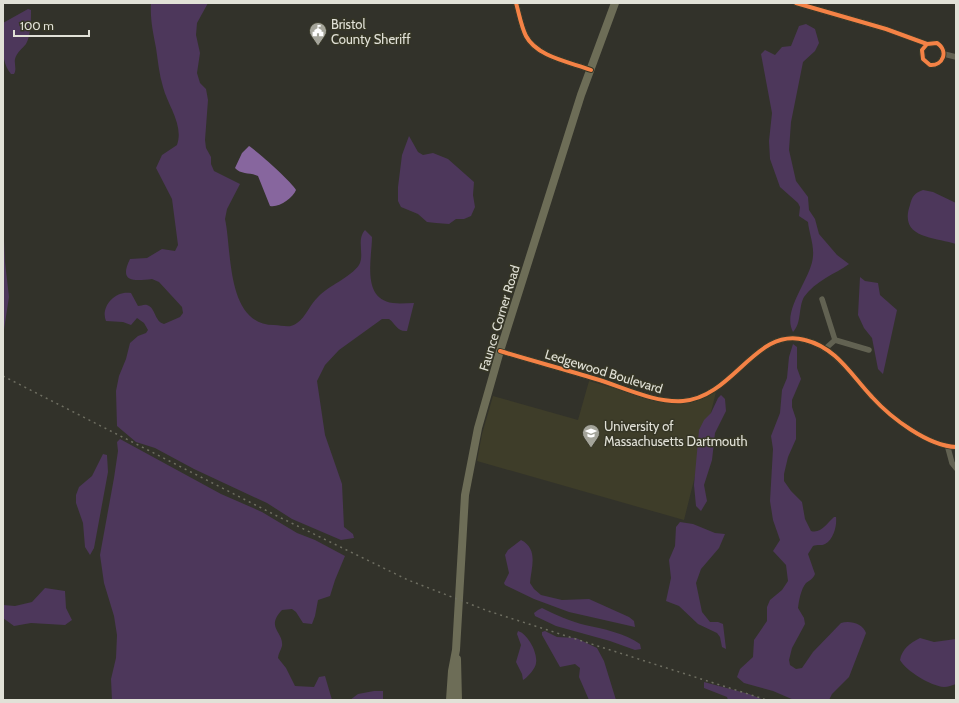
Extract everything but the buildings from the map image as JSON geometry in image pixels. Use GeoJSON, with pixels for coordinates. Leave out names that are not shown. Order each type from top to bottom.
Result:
{"type":"FeatureCollection","features":[{"type":"Feature","properties":{"kind":"main road","name":"Faunce Corner Road"},"geometry":{"type":"LineString","coordinates":[[458,700],[456,650],[463,529],[468,477],[478,428],[500,351],[591,70],[615,3]]}},
{"type":"Feature","properties":{"kind":"main road","name":"Faunce Corner Road"},"geometry":{"type":"LineString","coordinates":[[450,700],[452,671],[456,650]]}},
{"type":"Feature","properties":{"kind":"street"},"geometry":{"type":"LineString","coordinates":[[516,3],[525,35],[535,47],[555,57],[591,70]]}},
{"type":"Feature","properties":{"kind":"street"},"geometry":{"type":"LineString","coordinates":[[796,3],[886,29],[927,44],[937,43],[942,47],[944,54],[942,61],[932,65],[926,62],[921,53],[927,44]]}},
{"type":"Feature","properties":{"kind":"street"},"geometry":{"type":"LineString","coordinates":[[944,54],[956,57]]}},
{"type":"Feature","properties":{"kind":"street"},"geometry":{"type":"LineString","coordinates":[[822,299],[835,340]]}},
{"type":"Feature","properties":{"kind":"street","name":"Ledgewood Boulevard"},"geometry":{"type":"LineString","coordinates":[[500,351],[580,374],[655,398],[674,401],[691,400],[717,389],[760,350],[780,340],[792,338],[805,340],[825,349],[845,364],[873,398],[891,415],[916,433],[948,448]]}},
{"type":"Feature","properties":{"kind":"street"},"geometry":{"type":"LineString","coordinates":[[825,349],[835,340]]}},
{"type":"Feature","properties":{"kind":"street"},"geometry":{"type":"LineString","coordinates":[[835,340],[869,350]]}},
{"type":"Feature","properties":{"kind":"street"},"geometry":{"type":"LineString","coordinates":[[956,447],[948,448],[952,462],[956,468]]}},
{"type":"Feature","properties":{"kind":"shaded area"},"geometry":{"type":"Polygon","coordinates":[[[151,3],[208,3],[197,23],[196,35],[200,53],[197,73],[200,83],[206,89],[208,100],[205,140],[206,148],[211,157],[211,164],[214,171],[240,184],[227,209],[225,219],[234,284],[239,300],[247,313],[258,322],[289,326],[297,323],[322,293],[351,274],[359,265],[361,261],[361,238],[365,230],[372,237],[370,276],[372,286],[376,294],[383,300],[393,303],[414,303],[407,331],[399,329],[389,319],[382,319],[339,350],[325,365],[317,381],[325,435],[342,484],[344,527],[353,534],[354,538],[341,540],[292,519],[267,503],[194,469],[155,448],[136,442],[117,426],[116,391],[119,376],[126,359],[130,343],[138,336],[146,333],[148,330],[144,323],[137,318],[131,325],[123,322],[106,321],[105,310],[107,305],[114,297],[120,294],[131,293],[138,306],[146,305],[150,307],[158,320],[164,324],[180,317],[183,313],[182,307],[159,282],[152,279],[130,279],[126,273],[130,259],[147,258],[162,249],[175,251],[178,245],[172,199],[156,168],[162,155],[177,145],[179,138],[177,123],[165,94],[160,77],[152,26],[151,3]]]}},
{"type":"Feature","properties":{"kind":"shaded area"},"geometry":{"type":"Polygon","coordinates":[[[28,9],[31,10],[28,41],[18,52],[15,61],[15,72],[14,74],[11,74],[7,69],[4,57],[3,23],[28,9]]]}},
{"type":"Feature","properties":{"kind":"shaded area"},"geometry":{"type":"Polygon","coordinates":[[[806,24],[815,29],[819,43],[815,51],[803,62],[791,122],[789,150],[796,181],[808,197],[809,210],[815,219],[819,234],[837,255],[849,264],[819,282],[804,297],[798,324],[793,332],[790,323],[791,314],[811,265],[813,247],[808,222],[799,216],[800,207],[798,203],[780,187],[770,159],[769,141],[772,113],[761,54],[765,50],[775,55],[782,47],[791,46],[799,26],[806,24]]]}},
{"type":"Feature","properties":{"kind":"shaded area"},"geometry":{"type":"Polygon","coordinates":[[[409,136],[418,152],[423,155],[433,153],[448,159],[474,182],[473,195],[475,207],[471,216],[464,219],[456,219],[449,224],[427,222],[418,214],[401,207],[398,201],[398,187],[402,155],[409,136]]]}},
{"type":"Feature","properties":{"kind":"shaded area"},"geometry":{"type":"Polygon","coordinates":[[[249,146],[288,180],[296,190],[285,202],[270,206],[258,176],[240,172],[235,168],[242,153],[249,146]]]}},
{"type":"Feature","properties":{"kind":"shaded area"},"geometry":{"type":"Polygon","coordinates":[[[923,190],[933,192],[956,203],[956,244],[921,235],[909,224],[908,216],[912,200],[915,194],[923,190]]]}},
{"type":"Feature","properties":{"kind":"shaded area"},"geometry":{"type":"Polygon","coordinates":[[[3,218],[5,262],[9,297],[3,336],[3,218]]]}},
{"type":"Feature","properties":{"kind":"shaded area"},"geometry":{"type":"Polygon","coordinates":[[[860,277],[865,281],[878,283],[880,295],[897,310],[883,374],[878,369],[872,338],[864,328],[858,315],[860,277]]]}},
{"type":"Feature","properties":{"kind":"shaded area"},"geometry":{"type":"Polygon","coordinates":[[[793,344],[797,347],[797,368],[801,379],[792,400],[792,407],[796,419],[796,439],[788,457],[784,481],[802,502],[805,519],[811,531],[818,531],[834,517],[836,517],[836,520],[831,539],[824,545],[813,546],[808,554],[815,574],[804,585],[800,595],[798,608],[804,618],[805,624],[792,648],[789,660],[790,665],[796,669],[802,668],[813,652],[841,623],[855,623],[862,627],[866,633],[849,677],[832,694],[829,700],[794,700],[773,691],[744,683],[737,677],[740,669],[753,657],[754,640],[767,621],[767,607],[770,600],[782,590],[788,581],[786,565],[773,551],[780,540],[773,520],[770,501],[773,449],[771,436],[780,413],[782,390],[787,378],[789,357],[793,344]]]}},
{"type":"Feature","properties":{"kind":"shaded area","name":"University of Massachusetts Dartmouth"},"geometry":{"type":"Polygon","coordinates":[[[589,381],[671,404],[687,403],[702,399],[716,392],[684,520],[477,461],[482,434],[493,396],[578,420],[589,381]]]}},
{"type":"Feature","properties":{"kind":"shaded area"},"geometry":{"type":"Polygon","coordinates":[[[721,395],[725,399],[726,411],[715,433],[712,460],[704,485],[707,501],[701,511],[696,506],[694,485],[699,430],[721,395]]]}},
{"type":"Feature","properties":{"kind":"shaded area"},"geometry":{"type":"Polygon","coordinates":[[[120,439],[221,494],[262,512],[297,533],[315,540],[345,556],[330,596],[318,600],[312,624],[303,623],[296,612],[292,609],[282,610],[275,621],[276,630],[282,641],[278,658],[286,668],[295,686],[314,687],[319,677],[325,676],[332,700],[112,700],[111,679],[116,658],[117,635],[114,616],[104,583],[100,555],[114,478],[118,451],[117,442],[120,439]]]}},
{"type":"Feature","properties":{"kind":"shaded area"},"geometry":{"type":"Polygon","coordinates":[[[103,454],[107,455],[108,472],[94,548],[90,555],[85,547],[83,523],[76,503],[76,495],[79,487],[92,476],[103,454]]]}},
{"type":"Feature","properties":{"kind":"shaded area"},"geometry":{"type":"Polygon","coordinates":[[[680,522],[693,524],[715,533],[725,534],[719,548],[701,569],[696,583],[702,612],[710,622],[718,622],[723,624],[726,649],[722,647],[720,637],[717,633],[698,624],[679,606],[666,601],[671,578],[669,560],[675,546],[676,527],[680,522]]]}},
{"type":"Feature","properties":{"kind":"shaded area"},"geometry":{"type":"Polygon","coordinates":[[[521,540],[527,544],[532,554],[533,559],[530,583],[541,595],[562,600],[589,599],[629,617],[634,621],[635,627],[569,612],[534,599],[505,585],[504,583],[509,573],[505,555],[508,550],[521,540]]]}},
{"type":"Feature","properties":{"kind":"shaded area"},"geometry":{"type":"Polygon","coordinates":[[[45,588],[65,591],[66,608],[72,620],[65,625],[31,623],[14,626],[3,618],[3,605],[15,606],[32,602],[45,588]]]}},
{"type":"Feature","properties":{"kind":"shaded area"},"geometry":{"type":"Polygon","coordinates":[[[542,608],[575,622],[628,637],[640,644],[641,649],[635,650],[610,641],[556,626],[535,616],[534,613],[542,608]]]}},
{"type":"Feature","properties":{"kind":"shaded area"},"geometry":{"type":"Polygon","coordinates":[[[518,631],[522,633],[532,644],[536,659],[536,665],[533,670],[523,680],[522,674],[516,662],[521,645],[517,634],[518,631]]]}},
{"type":"Feature","properties":{"kind":"shaded area"},"geometry":{"type":"Polygon","coordinates":[[[545,631],[557,637],[576,638],[597,648],[604,661],[616,700],[589,700],[579,677],[580,668],[575,664],[560,667],[542,635],[542,632],[545,631]]]}},
{"type":"Feature","properties":{"kind":"shaded area"},"geometry":{"type":"Polygon","coordinates":[[[920,638],[934,642],[956,639],[956,684],[944,687],[932,684],[913,673],[903,664],[900,660],[901,656],[910,644],[920,638]]]}},
{"type":"Feature","properties":{"kind":"shaded area"},"geometry":{"type":"Polygon","coordinates":[[[704,682],[749,694],[764,700],[728,700],[727,697],[704,688],[704,682]]]}},
{"type":"Feature","properties":{"kind":"shaded area"},"geometry":{"type":"Polygon","coordinates":[[[383,691],[383,700],[350,700],[358,694],[383,691]]]}},
{"type":"Feature","properties":{"kind":"railway"},"geometry":{"type":"LineString","coordinates":[[3,376],[277,516],[408,580],[488,611],[767,700]]}},
{"type":"Feature","properties":{"kind":"cycle path"},"geometry":{"type":"LineString","coordinates":[[516,3],[521,24],[531,43],[546,54],[591,70]]}},
{"type":"Feature","properties":{"kind":"cycle path"},"geometry":{"type":"LineString","coordinates":[[796,3],[886,29],[927,44],[937,43],[943,50],[943,57],[941,61],[935,65],[930,65],[923,59],[922,50],[927,44]]}},
{"type":"Feature","properties":{"kind":"cycle path"},"geometry":{"type":"LineString","coordinates":[[500,351],[596,379],[639,394],[661,400],[683,401],[701,397],[717,388],[758,352],[772,343],[788,338],[805,340],[826,349],[835,356],[843,363],[864,389],[889,414],[911,430],[934,442],[956,447]]}},
{"type":"Feature","properties":{"kind":"place","name":"Bristol County Sheriff"},"geometry":{"type":"Point","coordinates":[318,46]}},
{"type":"Feature","properties":{"kind":"place","name":"University of Massachusetts Dartmouth"},"geometry":{"type":"Point","coordinates":[591,448]}}]}
